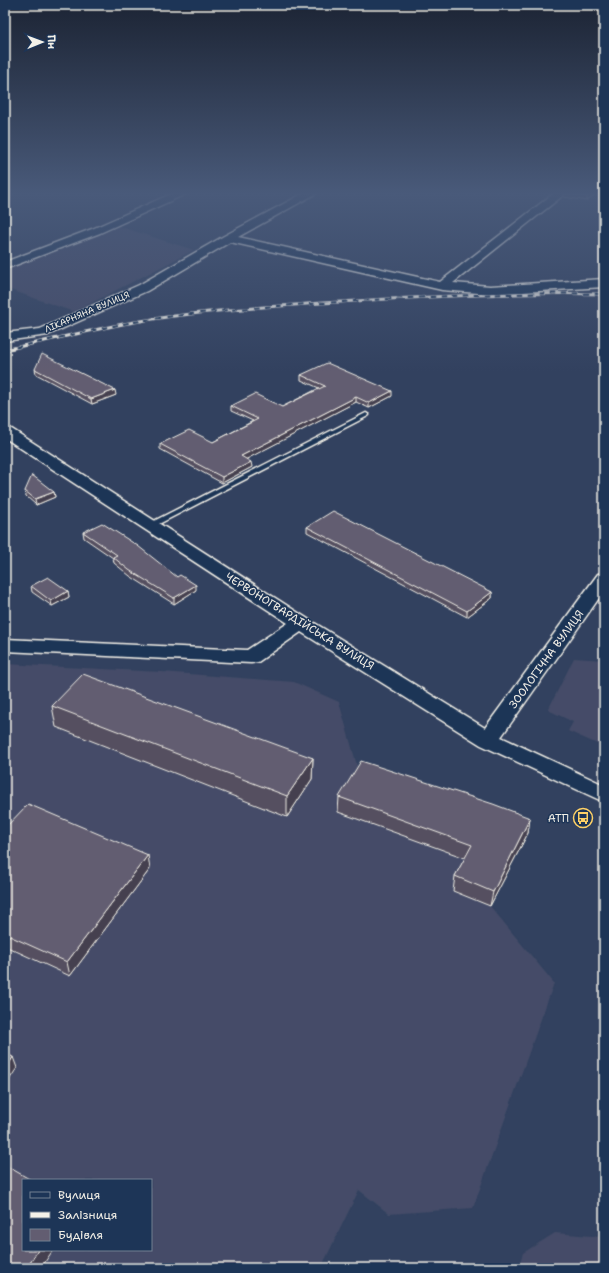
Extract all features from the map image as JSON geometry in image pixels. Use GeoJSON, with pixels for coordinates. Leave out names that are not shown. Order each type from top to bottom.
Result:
{"type":"FeatureCollection","features":[{"type":"Feature","properties":{"kind":"street"},"geometry":{"type":"LineString","coordinates":[[5,266],[40,252]]}},
{"type":"Feature","properties":{"kind":"street","name":"ЛІКАРНЯНА ВУЛИЦЯ"},"geometry":{"type":"LineString","coordinates":[[5,337],[43,332],[143,288],[204,252]]}},
{"type":"Feature","properties":{"kind":"street"},"geometry":{"type":"LineString","coordinates":[[292,252],[442,286],[490,290],[604,283]]}},
{"type":"Feature","properties":{"kind":"street"},"geometry":{"type":"LineString","coordinates":[[442,286],[485,252]]}},
{"type":"Feature","properties":{"kind":"street","name":"ЧЕРВОНОГВАРДІЙСЬКА ВУЛИЦЯ"},"geometry":{"type":"LineString","coordinates":[[5,431],[301,623],[488,740],[604,794]]}},
{"type":"Feature","properties":{"kind":"street","name":"ЗООЛОГІЧНА ВУЛИЦЯ"},"geometry":{"type":"LineString","coordinates":[[488,740],[604,578]]}},
{"type":"Feature","properties":{"kind":"street"},"geometry":{"type":"LineString","coordinates":[[5,645],[251,657],[301,623]]}},
{"type":"Feature","properties":{"kind":"lane"},"geometry":{"type":"LineString","coordinates":[[150,525],[366,415]]}},
{"type":"Feature","properties":{"kind":"shaded area"},"geometry":{"type":"Polygon","coordinates":[[[50,252],[189,252],[74,312],[5,288],[5,270],[50,252]]]}},
{"type":"Feature","properties":{"kind":"shaded area"},"geometry":{"type":"Polygon","coordinates":[[[574,658],[604,660],[604,747],[568,731],[573,722],[548,710],[574,658]]]}},
{"type":"Feature","properties":{"kind":"shaded area"},"geometry":{"type":"Polygon","coordinates":[[[5,664],[162,672],[294,682],[339,702],[360,776],[528,833],[490,906],[554,983],[473,1208],[389,1214],[359,1190],[321,1268],[5,1268],[5,664]]]}},
{"type":"Feature","properties":{"kind":"shaded area"},"geometry":{"type":"Polygon","coordinates":[[[555,1233],[604,1237],[604,1268],[518,1268],[523,1253],[555,1233]]]}},
{"type":"Feature","properties":{"kind":"building"},"geometry":{"type":"Polygon","coordinates":[[[42,354],[115,390],[91,399],[35,369],[42,354]]]}},
{"type":"Feature","properties":{"kind":"building"},"geometry":{"type":"Polygon","coordinates":[[[327,363],[392,391],[369,403],[356,397],[241,456],[251,462],[222,477],[160,444],[189,430],[213,442],[258,419],[231,406],[255,394],[282,407],[325,386],[301,375],[327,363]]]}},
{"type":"Feature","properties":{"kind":"building"},"geometry":{"type":"Polygon","coordinates":[[[32,475],[54,492],[35,499],[25,491],[32,475]]]}},
{"type":"Feature","properties":{"kind":"building"},"geometry":{"type":"Polygon","coordinates":[[[333,511],[492,592],[467,611],[307,527],[333,511]]]}},
{"type":"Feature","properties":{"kind":"building"},"geometry":{"type":"Polygon","coordinates":[[[102,523],[138,546],[177,577],[180,575],[196,585],[174,598],[129,570],[113,557],[117,555],[83,532],[102,523]]]}},
{"type":"Feature","properties":{"kind":"building"},"geometry":{"type":"Polygon","coordinates":[[[48,577],[68,591],[51,601],[31,586],[48,577]]]}},
{"type":"Feature","properties":{"kind":"building"},"geometry":{"type":"Polygon","coordinates":[[[83,674],[313,758],[287,796],[52,706],[83,674]]]}},
{"type":"Feature","properties":{"kind":"building"},"geometry":{"type":"Polygon","coordinates":[[[361,761],[493,804],[530,818],[493,892],[455,876],[472,845],[339,797],[361,761]]]}},
{"type":"Feature","properties":{"kind":"building"},"geometry":{"type":"Polygon","coordinates":[[[28,804],[148,855],[67,962],[5,934],[5,828],[28,804]]]}},
{"type":"Feature","properties":{"kind":"building"},"geometry":{"type":"Polygon","coordinates":[[[5,1053],[13,1057],[5,1070],[5,1053]]]}},
{"type":"Feature","properties":{"kind":"building"},"geometry":{"type":"Polygon","coordinates":[[[5,1165],[29,1179],[22,1179],[22,1251],[37,1251],[27,1268],[5,1268],[5,1165]]]}},
{"type":"Feature","properties":{"kind":"railway"},"geometry":{"type":"LineString","coordinates":[[5,350],[123,324],[181,315],[239,309],[449,296],[604,294]]}},
{"type":"Feature","properties":{"kind":"place","name":"АТП"},"geometry":{"type":"Point","coordinates":[583,818]}}]}
